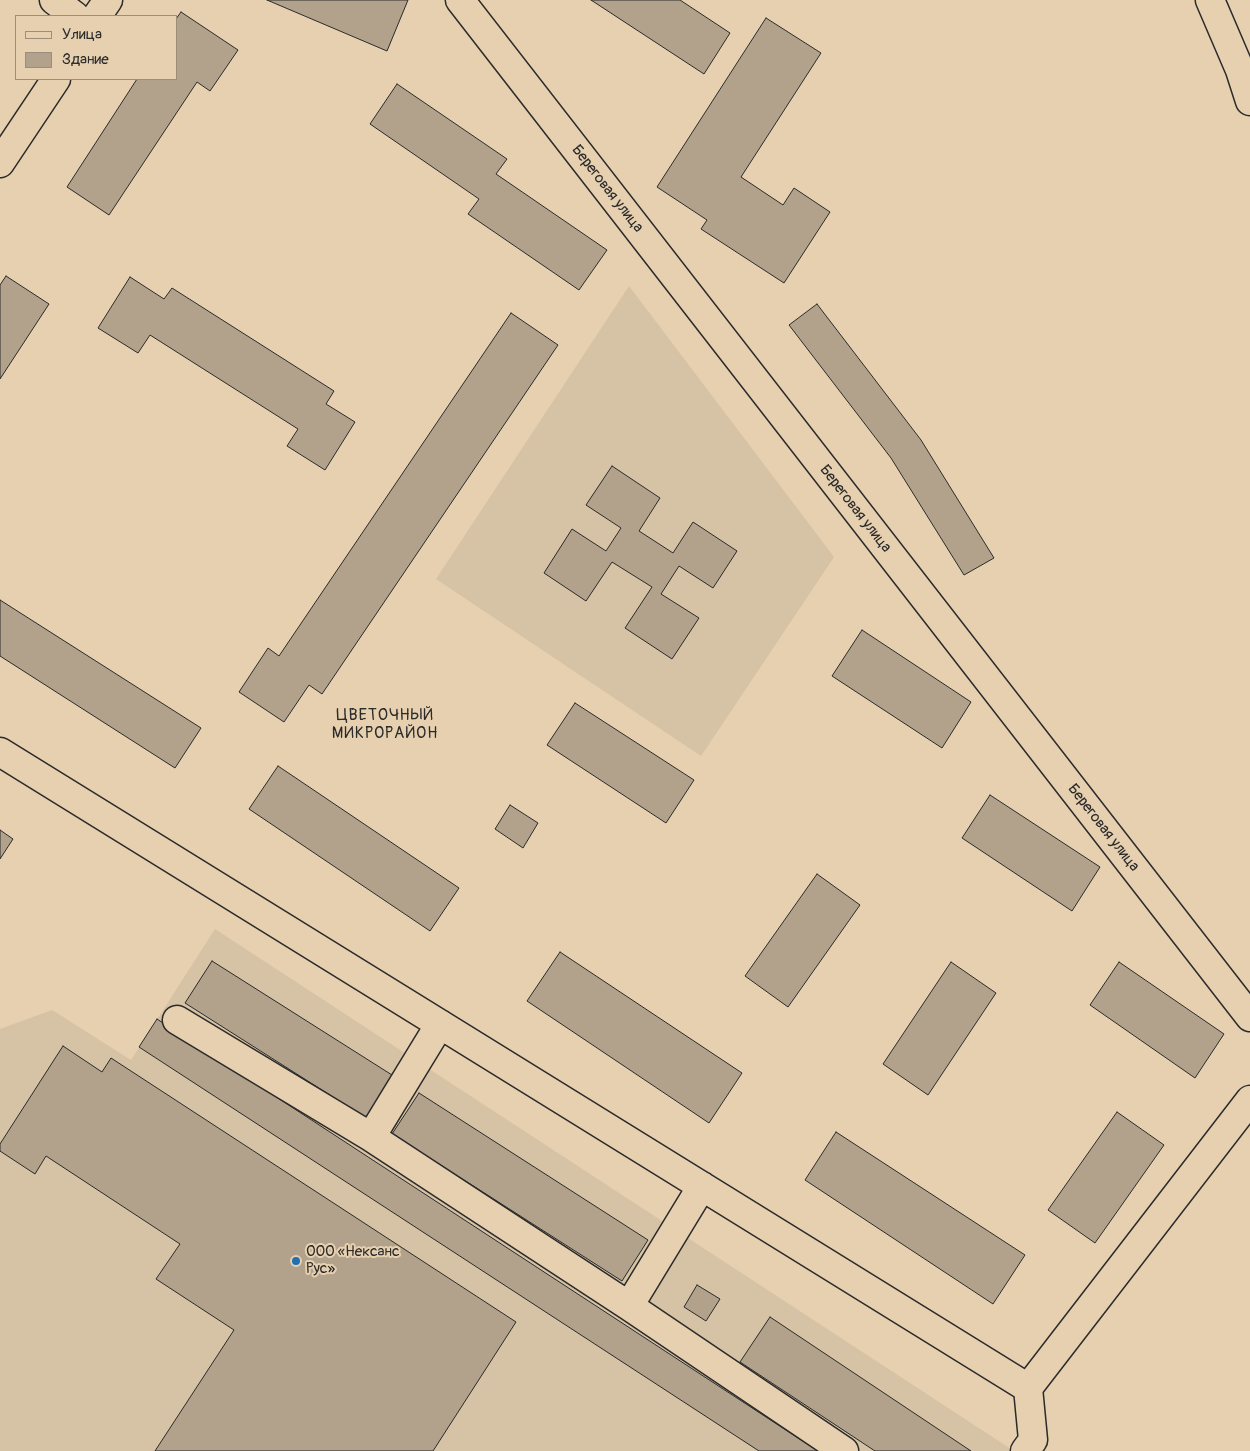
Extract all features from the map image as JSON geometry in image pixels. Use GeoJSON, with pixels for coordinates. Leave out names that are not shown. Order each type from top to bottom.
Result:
{"type":"FeatureCollection","features":[{"type":"Feature","properties":{"kind":"street"},"geometry":{"type":"LineString","coordinates":[[54,0],[74,15]]}},
{"type":"Feature","properties":{"kind":"street"},"geometry":{"type":"LineString","coordinates":[[98,15],[108,0]]}},
{"type":"Feature","properties":{"kind":"street","name":"Береговая улица"},"geometry":{"type":"LineString","coordinates":[[460,0],[1250,1017]]}},
{"type":"Feature","properties":{"kind":"street"},"geometry":{"type":"LineString","coordinates":[[1210,0],[1240,70],[1250,101]]}},
{"type":"Feature","properties":{"kind":"street"},"geometry":{"type":"LineString","coordinates":[[0,163],[55,80]]}},
{"type":"Feature","properties":{"kind":"street"},"geometry":{"type":"LineString","coordinates":[[0,752],[1028,1388]]}},
{"type":"Feature","properties":{"kind":"street"},"geometry":{"type":"LineString","coordinates":[[177,1020],[371,1137],[629,1306],[844,1451]]}},
{"type":"Feature","properties":{"kind":"street"},"geometry":{"type":"LineString","coordinates":[[371,1137],[440,1024]]}},
{"type":"Feature","properties":{"kind":"street"},"geometry":{"type":"LineString","coordinates":[[1025,1451],[1032,1440],[1028,1388],[1250,1101]]}},
{"type":"Feature","properties":{"kind":"street"},"geometry":{"type":"LineString","coordinates":[[629,1306],[702,1186]]}},
{"type":"Feature","properties":{"kind":"shaded area"},"geometry":{"type":"Polygon","coordinates":[[[629,286],[834,557],[701,756],[436,579],[629,286]]]}},
{"type":"Feature","properties":{"kind":"shaded area"},"geometry":{"type":"Polygon","coordinates":[[[215,929],[1014,1451],[0,1451],[0,1029],[52,1010],[131,1060],[215,929]]]}},
{"type":"Feature","properties":{"kind":"building"},"geometry":{"type":"Polygon","coordinates":[[[267,0],[408,0],[387,51],[267,0]]]}},
{"type":"Feature","properties":{"kind":"building"},"geometry":{"type":"Polygon","coordinates":[[[591,0],[680,0],[730,33],[704,74],[591,0]]]}},
{"type":"Feature","properties":{"kind":"building"},"geometry":{"type":"Polygon","coordinates":[[[181,12],[238,50],[210,91],[197,82],[109,215],[67,187],[136,80],[178,80],[178,16],[181,12]]]}},
{"type":"Feature","properties":{"kind":"building"},"geometry":{"type":"Polygon","coordinates":[[[766,18],[821,53],[741,177],[783,205],[794,188],[830,212],[784,283],[701,229],[707,220],[657,187],[766,18]]]}},
{"type":"Feature","properties":{"kind":"building"},"geometry":{"type":"Polygon","coordinates":[[[397,84],[507,159],[496,174],[607,250],[579,290],[468,214],[479,199],[370,124],[397,84]]]}},
{"type":"Feature","properties":{"kind":"building"},"geometry":{"type":"Polygon","coordinates":[[[6,276],[49,304],[0,379],[0,285],[6,276]]]}},
{"type":"Feature","properties":{"kind":"building"},"geometry":{"type":"Polygon","coordinates":[[[130,277],[164,299],[172,288],[334,391],[326,404],[355,422],[325,470],[287,446],[298,429],[150,335],[138,353],[98,328],[130,277]]]}},
{"type":"Feature","properties":{"kind":"building"},"geometry":{"type":"Polygon","coordinates":[[[817,304],[921,440],[994,558],[964,575],[891,458],[789,325],[817,304]]]}},
{"type":"Feature","properties":{"kind":"building"},"geometry":{"type":"Polygon","coordinates":[[[511,313],[558,345],[322,694],[309,685],[284,722],[239,692],[268,648],[279,656],[511,313]]]}},
{"type":"Feature","properties":{"kind":"building"},"geometry":{"type":"Polygon","coordinates":[[[612,466],[660,498],[639,531],[673,553],[693,522],[737,551],[713,588],[679,566],[661,594],[699,618],[672,659],[625,628],[652,587],[612,562],[586,601],[544,573],[572,529],[606,551],[621,528],[586,505],[612,466]]]}},
{"type":"Feature","properties":{"kind":"building"},"geometry":{"type":"Polygon","coordinates":[[[0,600],[201,728],[175,768],[0,656],[0,600]]]}},
{"type":"Feature","properties":{"kind":"building"},"geometry":{"type":"Polygon","coordinates":[[[862,630],[971,702],[942,748],[832,676],[862,630]]]}},
{"type":"Feature","properties":{"kind":"building"},"geometry":{"type":"Polygon","coordinates":[[[575,703],[694,780],[666,823],[547,745],[575,703]]]}},
{"type":"Feature","properties":{"kind":"building"},"geometry":{"type":"Polygon","coordinates":[[[278,766],[459,888],[430,931],[249,809],[278,766]]]}},
{"type":"Feature","properties":{"kind":"building"},"geometry":{"type":"Polygon","coordinates":[[[990,795],[1100,867],[1072,911],[962,838],[990,795]]]}},
{"type":"Feature","properties":{"kind":"building"},"geometry":{"type":"Polygon","coordinates":[[[510,805],[538,823],[523,848],[495,829],[510,805]]]}},
{"type":"Feature","properties":{"kind":"building"},"geometry":{"type":"Polygon","coordinates":[[[0,830],[13,839],[0,859],[0,830]]]}},
{"type":"Feature","properties":{"kind":"building"},"geometry":{"type":"Polygon","coordinates":[[[817,874],[860,905],[788,1007],[745,976],[817,874]]]}},
{"type":"Feature","properties":{"kind":"building"},"geometry":{"type":"Polygon","coordinates":[[[560,952],[742,1073],[709,1123],[527,1001],[560,952]]]}},
{"type":"Feature","properties":{"kind":"building"},"geometry":{"type":"Polygon","coordinates":[[[212,961],[392,1075],[366,1118],[185,1003],[212,961]]]}},
{"type":"Feature","properties":{"kind":"building"},"geometry":{"type":"Polygon","coordinates":[[[951,962],[996,993],[928,1095],[883,1064],[951,962]]]}},
{"type":"Feature","properties":{"kind":"building"},"geometry":{"type":"Polygon","coordinates":[[[1119,962],[1224,1034],[1195,1078],[1090,1005],[1119,962]]]}},
{"type":"Feature","properties":{"kind":"building"},"geometry":{"type":"Polygon","coordinates":[[[157,1019],[818,1451],[759,1451],[139,1047],[157,1019]]]}},
{"type":"Feature","properties":{"kind":"building","name":"ООО «Нексанс Рус»"},"geometry":{"type":"Polygon","coordinates":[[[63,1046],[102,1072],[111,1058],[516,1322],[433,1451],[155,1451],[234,1330],[156,1279],[180,1244],[46,1156],[35,1174],[0,1151],[0,1144],[63,1046]]]}},
{"type":"Feature","properties":{"kind":"building"},"geometry":{"type":"Polygon","coordinates":[[[419,1093],[648,1240],[622,1281],[392,1134],[419,1093]]]}},
{"type":"Feature","properties":{"kind":"building"},"geometry":{"type":"Polygon","coordinates":[[[1117,1112],[1164,1145],[1095,1243],[1048,1210],[1117,1112]]]}},
{"type":"Feature","properties":{"kind":"building"},"geometry":{"type":"Polygon","coordinates":[[[836,1132],[1025,1255],[993,1304],[805,1180],[836,1132]]]}},
{"type":"Feature","properties":{"kind":"building"},"geometry":{"type":"Polygon","coordinates":[[[697,1285],[720,1299],[706,1321],[684,1307],[697,1285]]]}},
{"type":"Feature","properties":{"kind":"building"},"geometry":{"type":"Polygon","coordinates":[[[770,1317],[971,1451],[875,1451],[740,1362],[770,1317]]]}},
{"type":"Feature","properties":{"kind":"place","name":"ООО «Нексанс Рус»"},"geometry":{"type":"Point","coordinates":[296,1261]}},
{"type":"Feature","properties":{"kind":"district","name":"ЦВЕТОЧНЫЙ МИКРОРАЙОН"},"geometry":{"type":"Point","coordinates":[385,725]}}]}
